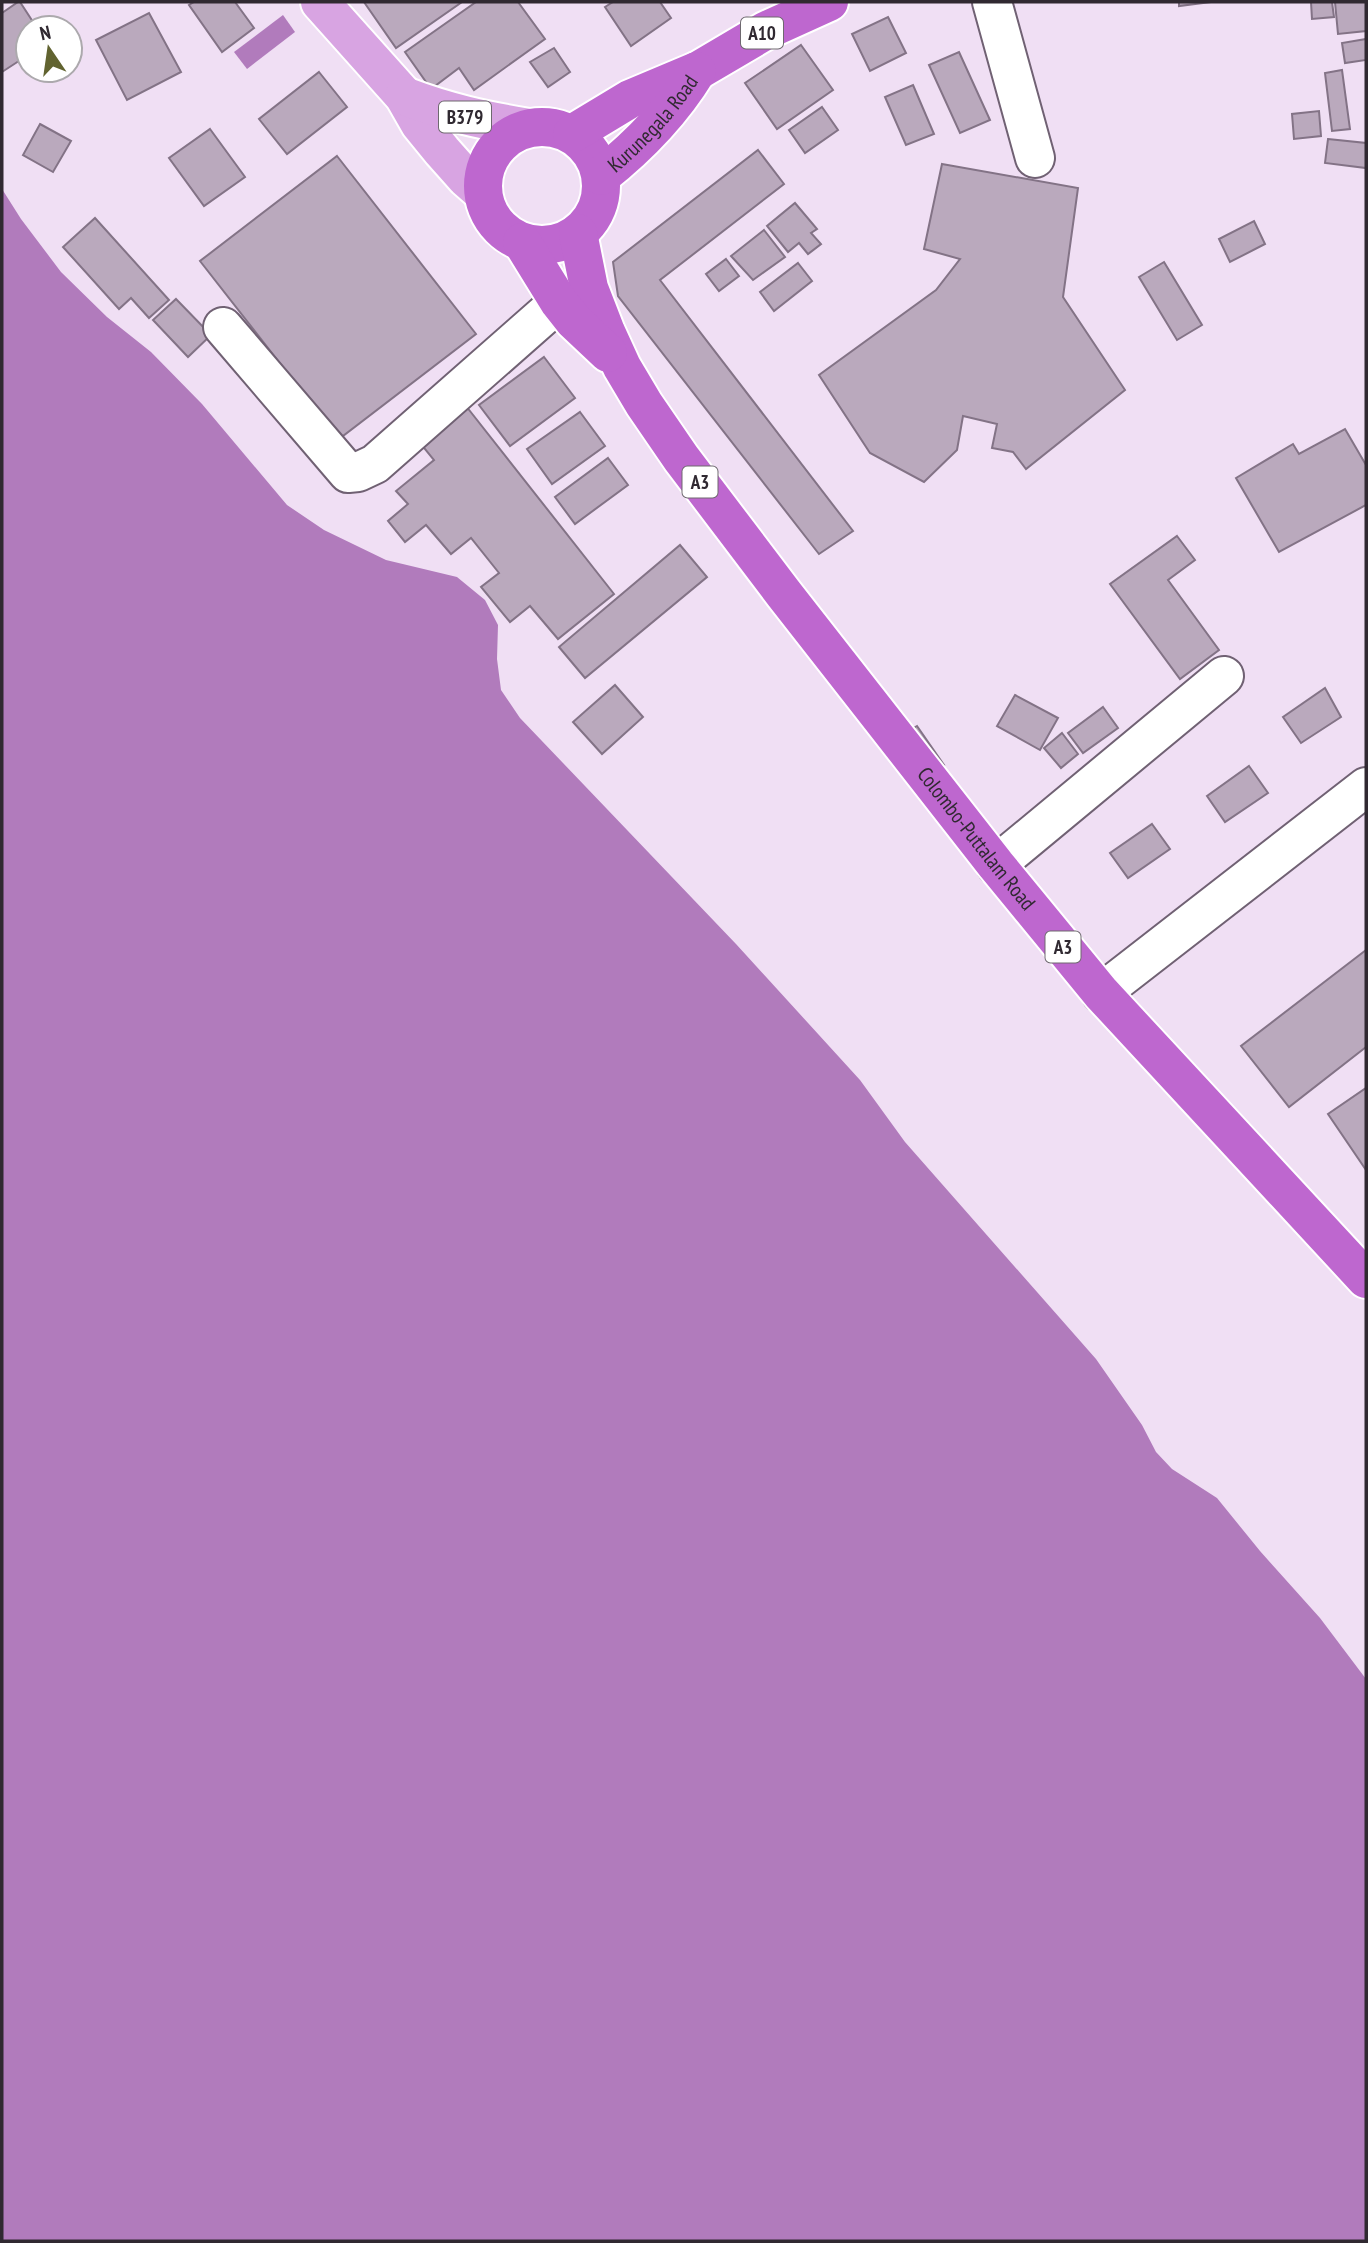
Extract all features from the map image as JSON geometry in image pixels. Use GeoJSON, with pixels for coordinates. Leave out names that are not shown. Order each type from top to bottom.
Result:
{"type":"FeatureCollection","features":[{"type":"Feature","properties":{"kind":"highway","name":"Kurunegala Road"},"geometry":{"type":"LineString","coordinates":[[572,134],[630,99],[699,70],[765,31],[830,2]]}},
{"type":"Feature","properties":{"kind":"highway","name":"Kurunegala Road"},"geometry":{"type":"LineString","coordinates":[[601,176],[645,139],[682,96],[699,70]]}},
{"type":"Feature","properties":{"kind":"highway"},"geometry":{"type":"LineString","coordinates":[[529,128],[559,128],[572,134],[586,144],[596,159],[601,176],[602,192],[598,208],[578,233],[561,243],[541,245],[522,242],[507,234],[495,223],[482,192],[488,158],[499,144],[513,134],[529,128]]}},
{"type":"Feature","properties":{"kind":"highway","name":"Colombo-Puttalam Road"},"geometry":{"type":"LineString","coordinates":[[578,233],[589,288],[622,367],[681,458],[996,865],[1101,993],[1366,1279]]}},
{"type":"Feature","properties":{"kind":"highway","name":"Colombo-Puttalam Road"},"geometry":{"type":"LineString","coordinates":[[522,242],[574,321],[622,367]]}},
{"type":"Feature","properties":{"kind":"main road","name":"B379"},"geometry":{"type":"LineString","coordinates":[[320,2],[404,96],[420,124],[466,178],[482,192]]}},
{"type":"Feature","properties":{"kind":"main road","name":"B379"},"geometry":{"type":"LineString","coordinates":[[404,96],[462,116],[529,128]]}},
{"type":"Feature","properties":{"kind":"street"},"geometry":{"type":"LineString","coordinates":[[992,2],[1035,158]]}},
{"type":"Feature","properties":{"kind":"street"},"geometry":{"type":"LineString","coordinates":[[223,327],[348,473],[375,464],[559,302]]}},
{"type":"Feature","properties":{"kind":"street"},"geometry":{"type":"LineString","coordinates":[[996,865],[1224,676]]}},
{"type":"Feature","properties":{"kind":"street"},"geometry":{"type":"LineString","coordinates":[[1101,993],[1366,787]]}},
{"type":"Feature","properties":{"kind":"shaded area"},"geometry":{"type":"Polygon","coordinates":[[[283,15],[295,32],[247,69],[234,52],[283,15]]]}},
{"type":"Feature","properties":{"kind":"shaded area"},"geometry":{"type":"Polygon","coordinates":[[[2,189],[61,272],[107,317],[151,352],[202,404],[287,505],[324,530],[386,560],[457,577],[485,600],[498,625],[497,659],[501,690],[520,718],[736,944],[860,1080],[905,1142],[1096,1359],[1142,1425],[1156,1452],[1172,1469],[1217,1498],[1320,1618],[1366,1679],[1366,2241],[2,2241],[2,189]]]}},
{"type":"Feature","properties":{"kind":"building"},"geometry":{"type":"Polygon","coordinates":[[[20,2],[28,14],[14,14],[14,64],[2,72],[2,13],[20,2]]]}},
{"type":"Feature","properties":{"kind":"building"},"geometry":{"type":"Polygon","coordinates":[[[194,2],[235,2],[254,28],[222,52],[189,5],[194,2]]]}},
{"type":"Feature","properties":{"kind":"building"},"geometry":{"type":"Polygon","coordinates":[[[364,2],[462,2],[396,48],[364,2]]]}},
{"type":"Feature","properties":{"kind":"building"},"geometry":{"type":"Polygon","coordinates":[[[476,2],[518,2],[545,39],[474,90],[459,68],[431,89],[405,52],[476,2]]]}},
{"type":"Feature","properties":{"kind":"building"},"geometry":{"type":"Polygon","coordinates":[[[613,2],[660,2],[671,18],[631,46],[605,7],[613,2]]]}},
{"type":"Feature","properties":{"kind":"building"},"geometry":{"type":"Polygon","coordinates":[[[1179,2],[1211,2],[1179,6],[1179,2]]]}},
{"type":"Feature","properties":{"kind":"building"},"geometry":{"type":"Polygon","coordinates":[[[1311,2],[1332,2],[1334,17],[1312,19],[1311,2]]]}},
{"type":"Feature","properties":{"kind":"building"},"geometry":{"type":"Polygon","coordinates":[[[1335,2],[1366,2],[1366,31],[1338,34],[1335,2]]]}},
{"type":"Feature","properties":{"kind":"building"},"geometry":{"type":"Polygon","coordinates":[[[149,13],[181,72],[127,100],[96,40],[149,13]]]}},
{"type":"Feature","properties":{"kind":"building"},"geometry":{"type":"Polygon","coordinates":[[[888,17],[906,53],[870,71],[852,34],[888,17]]]}},
{"type":"Feature","properties":{"kind":"building"},"geometry":{"type":"Polygon","coordinates":[[[1366,39],[1366,60],[1345,63],[1342,43],[1366,39]]]}},
{"type":"Feature","properties":{"kind":"building"},"geometry":{"type":"Polygon","coordinates":[[[801,45],[833,90],[777,129],[745,83],[801,45]]]}},
{"type":"Feature","properties":{"kind":"building"},"geometry":{"type":"Polygon","coordinates":[[[554,48],[570,72],[548,87],[530,62],[554,48]]]}},
{"type":"Feature","properties":{"kind":"building"},"geometry":{"type":"Polygon","coordinates":[[[959,52],[990,120],[960,133],[929,65],[959,52]]]}},
{"type":"Feature","properties":{"kind":"building"},"geometry":{"type":"Polygon","coordinates":[[[1342,70],[1350,129],[1332,131],[1325,73],[1342,70]]]}},
{"type":"Feature","properties":{"kind":"building"},"geometry":{"type":"Polygon","coordinates":[[[319,72],[347,107],[287,154],[259,119],[319,72]]]}},
{"type":"Feature","properties":{"kind":"building"},"geometry":{"type":"Polygon","coordinates":[[[913,85],[934,134],[906,145],[885,97],[913,85]]]}},
{"type":"Feature","properties":{"kind":"building"},"geometry":{"type":"Polygon","coordinates":[[[822,107],[838,130],[805,153],[789,130],[822,107]]]}},
{"type":"Feature","properties":{"kind":"building"},"geometry":{"type":"Polygon","coordinates":[[[1319,111],[1321,136],[1294,139],[1292,114],[1319,111]]]}},
{"type":"Feature","properties":{"kind":"building"},"geometry":{"type":"Polygon","coordinates":[[[40,124],[71,141],[53,172],[23,155],[40,124]]]}},
{"type":"Feature","properties":{"kind":"building"},"geometry":{"type":"Polygon","coordinates":[[[210,129],[245,177],[204,206],[169,158],[210,129]]]}},
{"type":"Feature","properties":{"kind":"building"},"geometry":{"type":"Polygon","coordinates":[[[1328,139],[1366,143],[1366,168],[1325,163],[1328,139]]]}},
{"type":"Feature","properties":{"kind":"building"},"geometry":{"type":"Polygon","coordinates":[[[758,150],[784,184],[660,280],[853,531],[819,554],[618,296],[613,262],[758,150]]]}},
{"type":"Feature","properties":{"kind":"building"},"geometry":{"type":"Polygon","coordinates":[[[337,156],[476,334],[339,439],[200,261],[337,156]]]}},
{"type":"Feature","properties":{"kind":"building"},"geometry":{"type":"Polygon","coordinates":[[[942,164],[1078,188],[1063,297],[1125,390],[1026,469],[1013,452],[992,448],[997,424],[963,416],[957,450],[924,482],[870,453],[819,375],[936,290],[960,259],[924,249],[942,164]]]}},
{"type":"Feature","properties":{"kind":"building"},"geometry":{"type":"Polygon","coordinates":[[[795,203],[817,229],[811,233],[821,244],[808,254],[799,243],[788,252],[767,226],[795,203]]]}},
{"type":"Feature","properties":{"kind":"building"},"geometry":{"type":"Polygon","coordinates":[[[95,218],[169,300],[149,318],[131,298],[119,309],[63,247],[95,218]]]}},
{"type":"Feature","properties":{"kind":"building"},"geometry":{"type":"Polygon","coordinates":[[[1254,221],[1265,244],[1230,262],[1219,239],[1254,221]]]}},
{"type":"Feature","properties":{"kind":"building"},"geometry":{"type":"Polygon","coordinates":[[[764,230],[785,257],[753,280],[731,256],[764,230]]]}},
{"type":"Feature","properties":{"kind":"building"},"geometry":{"type":"Polygon","coordinates":[[[726,259],[739,276],[719,291],[706,274],[726,259]]]}},
{"type":"Feature","properties":{"kind":"building"},"geometry":{"type":"Polygon","coordinates":[[[1164,262],[1202,325],[1177,340],[1139,277],[1164,262]]]}},
{"type":"Feature","properties":{"kind":"building"},"geometry":{"type":"Polygon","coordinates":[[[798,263],[812,281],[774,311],[760,292],[798,263]]]}},
{"type":"Feature","properties":{"kind":"building"},"geometry":{"type":"Polygon","coordinates":[[[176,299],[211,335],[188,357],[153,320],[176,299]]]}},
{"type":"Feature","properties":{"kind":"building"},"geometry":{"type":"Polygon","coordinates":[[[544,357],[575,398],[510,446],[479,405],[544,357]]]}},
{"type":"Feature","properties":{"kind":"building"},"geometry":{"type":"Polygon","coordinates":[[[466,406],[614,594],[558,639],[530,606],[510,622],[481,587],[499,573],[471,538],[451,554],[426,525],[405,542],[388,521],[408,504],[396,491],[434,460],[420,443],[466,406]]]}},
{"type":"Feature","properties":{"kind":"building"},"geometry":{"type":"Polygon","coordinates":[[[580,412],[605,446],[552,484],[527,449],[580,412]]]}},
{"type":"Feature","properties":{"kind":"building"},"geometry":{"type":"Polygon","coordinates":[[[1345,429],[1366,465],[1366,505],[1279,552],[1236,478],[1293,444],[1299,454],[1345,429]]]}},
{"type":"Feature","properties":{"kind":"building"},"geometry":{"type":"Polygon","coordinates":[[[608,458],[628,485],[575,524],[555,497],[608,458]]]}},
{"type":"Feature","properties":{"kind":"building"},"geometry":{"type":"Polygon","coordinates":[[[1177,536],[1195,560],[1168,580],[1219,650],[1180,679],[1110,584],[1177,536]]]}},
{"type":"Feature","properties":{"kind":"building"},"geometry":{"type":"Polygon","coordinates":[[[680,545],[707,577],[585,678],[559,647],[680,545]]]}},
{"type":"Feature","properties":{"kind":"building"},"geometry":{"type":"Polygon","coordinates":[[[615,685],[643,717],[602,754],[573,722],[615,685]]]}},
{"type":"Feature","properties":{"kind":"building"},"geometry":{"type":"Polygon","coordinates":[[[1325,688],[1341,717],[1301,743],[1283,717],[1325,688]]]}},
{"type":"Feature","properties":{"kind":"building"},"geometry":{"type":"Polygon","coordinates":[[[1015,695],[1058,718],[1040,750],[997,726],[1015,695]]]}},
{"type":"Feature","properties":{"kind":"building"},"geometry":{"type":"Polygon","coordinates":[[[1103,707],[1118,728],[1083,753],[1068,733],[1103,707]]]}},
{"type":"Feature","properties":{"kind":"building"},"geometry":{"type":"Polygon","coordinates":[[[917,726],[944,765],[932,772],[905,733],[917,726]]]}},
{"type":"Feature","properties":{"kind":"building"},"geometry":{"type":"Polygon","coordinates":[[[1062,733],[1078,754],[1061,768],[1044,748],[1062,733]]]}},
{"type":"Feature","properties":{"kind":"building"},"geometry":{"type":"Polygon","coordinates":[[[1249,766],[1268,793],[1225,822],[1207,796],[1249,766]]]}},
{"type":"Feature","properties":{"kind":"building"},"geometry":{"type":"Polygon","coordinates":[[[1152,824],[1170,849],[1128,878],[1110,853],[1152,824]]]}},
{"type":"Feature","properties":{"kind":"building"},"geometry":{"type":"Polygon","coordinates":[[[1366,950],[1366,1047],[1289,1107],[1241,1046],[1366,950]]]}},
{"type":"Feature","properties":{"kind":"building"},"geometry":{"type":"Polygon","coordinates":[[[1366,1088],[1366,1170],[1328,1114],[1366,1088]]]}}]}
